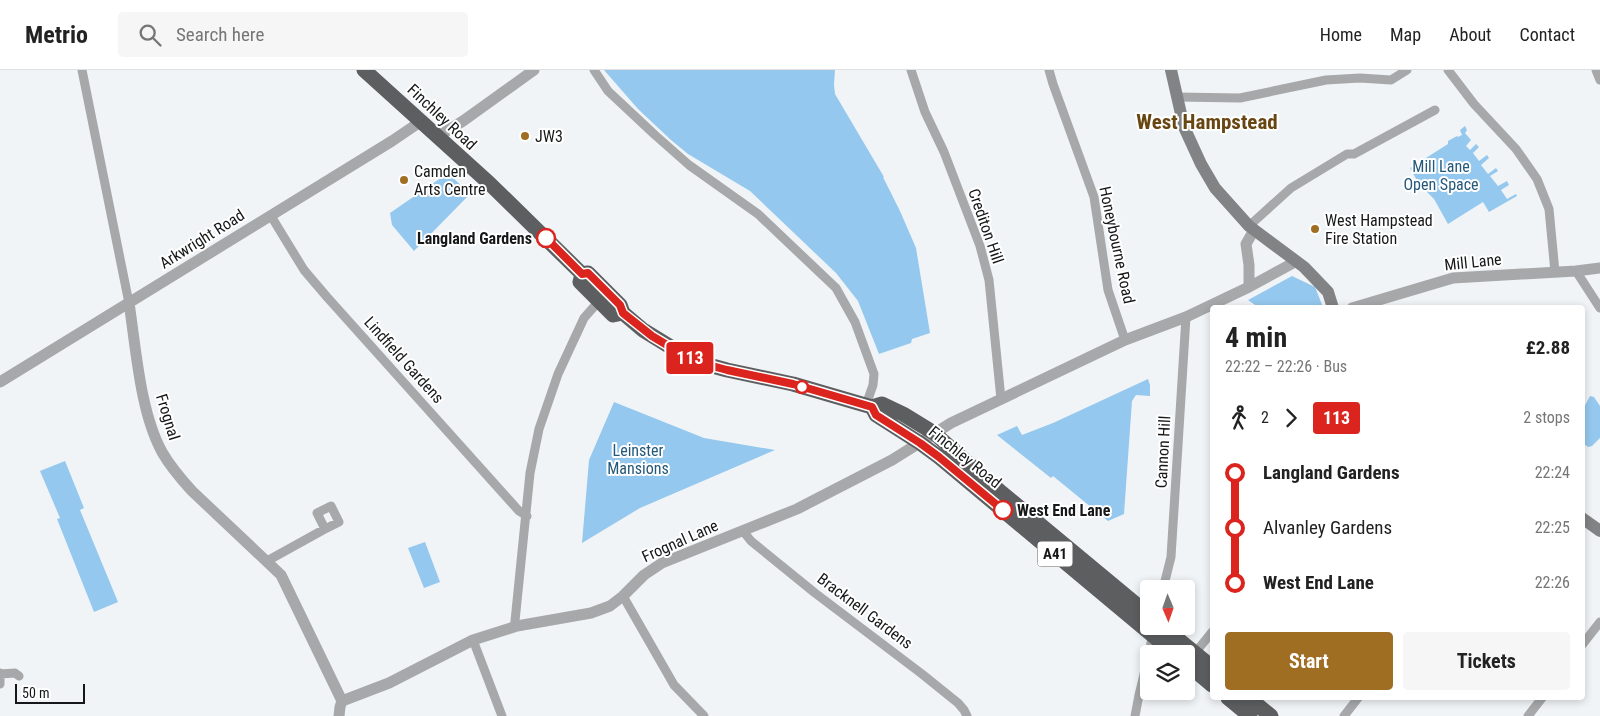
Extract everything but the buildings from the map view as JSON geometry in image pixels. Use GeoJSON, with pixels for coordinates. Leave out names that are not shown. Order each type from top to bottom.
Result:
{"type":"FeatureCollection","features":[{"type":"Feature","properties":{"kind":"highway","name":"Finchley Road"},"geometry":{"type":"LineString","coordinates":[[364,70],[517,210],[582,274]]}},
{"type":"Feature","properties":{"kind":"highway","name":"Finchley Road"},"geometry":{"type":"LineString","coordinates":[[582,274],[588,273],[620,305],[623,313],[643,330],[687,357],[705,364],[793,384],[869,406],[882,404],[903,414],[934,433],[1002,493],[1140,608]]}},
{"type":"Feature","properties":{"kind":"highway","name":"Finchley Road"},"geometry":{"type":"LineString","coordinates":[[582,274],[580,282],[612,315],[623,313]]}},
{"type":"Feature","properties":{"kind":"highway","name":"Finchley Road"},"geometry":{"type":"LineString","coordinates":[[869,406],[876,415],[920,443],[952,467],[1140,616]]}},
{"type":"Feature","properties":{"kind":"highway","name":"Finchley Road"},"geometry":{"type":"LineString","coordinates":[[1161,635],[1168,645]]}},
{"type":"Feature","properties":{"kind":"highway","name":"Finchley Road"},"geometry":{"type":"LineString","coordinates":[[1163,635],[1175,645]]}},
{"type":"Feature","properties":{"kind":"highway","name":"Finchley Road"},"geometry":{"type":"LineString","coordinates":[[1195,660],[1210,666]]}},
{"type":"Feature","properties":{"kind":"highway","name":"Finchley Road"},"geometry":{"type":"LineString","coordinates":[[1195,663],[1210,682]]}},
{"type":"Feature","properties":{"kind":"highway"},"geometry":{"type":"LineString","coordinates":[[1230,700],[1250,716]]}},
{"type":"Feature","properties":{"kind":"highway"},"geometry":{"type":"LineString","coordinates":[[1251,700],[1271,716]]}},
{"type":"Feature","properties":{"kind":"main road"},"geometry":{"type":"LineString","coordinates":[[1171,70],[1184,127],[1201,164],[1215,188],[1251,228],[1304,267],[1328,292],[1332,305]]}},
{"type":"Feature","properties":{"kind":"main road"},"geometry":{"type":"LineString","coordinates":[[1585,520],[1599,528]]}},
{"type":"Feature","properties":{"kind":"street","name":"Frognal"},"geometry":{"type":"LineString","coordinates":[[82,70],[129,303],[151,428],[162,453],[192,491],[281,575],[342,701]]}},
{"type":"Feature","properties":{"kind":"street"},"geometry":{"type":"LineString","coordinates":[[437,136],[463,121],[534,70]]}},
{"type":"Feature","properties":{"kind":"street"},"geometry":{"type":"LineString","coordinates":[[594,70],[608,91],[655,135],[689,165],[758,214],[836,288],[855,322],[874,374],[869,406]]}},
{"type":"Feature","properties":{"kind":"street","name":"Crediton Hill"},"geometry":{"type":"LineString","coordinates":[[911,70],[925,112],[944,152],[980,246],[989,280],[1001,399]]}},
{"type":"Feature","properties":{"kind":"street","name":"Honeybourne Road"},"geometry":{"type":"LineString","coordinates":[[1049,70],[1094,197],[1108,290],[1125,340]]}},
{"type":"Feature","properties":{"kind":"street"},"geometry":{"type":"LineString","coordinates":[[1177,97],[1240,98],[1326,80],[1360,78],[1391,80],[1407,70]]}},
{"type":"Feature","properties":{"kind":"street"},"geometry":{"type":"LineString","coordinates":[[1448,70],[1474,104],[1516,149],[1538,179],[1549,210],[1555,272]]}},
{"type":"Feature","properties":{"kind":"street"},"geometry":{"type":"LineString","coordinates":[[1596,70],[1600,80]]}},
{"type":"Feature","properties":{"kind":"street"},"geometry":{"type":"LineString","coordinates":[[1249,287],[1249,265],[1246,244],[1251,228],[1291,188],[1347,154],[1354,154],[1435,110]]}},
{"type":"Feature","properties":{"kind":"street","name":"Arkwright Road"},"geometry":{"type":"LineString","coordinates":[[0,382],[420,122]]}},
{"type":"Feature","properties":{"kind":"street","name":"Lindfield Gardens"},"geometry":{"type":"LineString","coordinates":[[271,216],[304,270],[327,298],[526,516]]}},
{"type":"Feature","properties":{"kind":"street"},"geometry":{"type":"LineString","coordinates":[[1211,305],[1295,262]]}},
{"type":"Feature","properties":{"kind":"street","name":"Mill Lane"},"geometry":{"type":"LineString","coordinates":[[1362,305],[1453,278],[1600,268]]}},
{"type":"Feature","properties":{"kind":"street"},"geometry":{"type":"LineString","coordinates":[[1576,271],[1599,306]]}},
{"type":"Feature","properties":{"kind":"street"},"geometry":{"type":"LineString","coordinates":[[517,626],[515,621],[530,472],[539,429],[558,374],[576,334],[584,318],[599,301]]}},
{"type":"Feature","properties":{"kind":"street"},"geometry":{"type":"LineString","coordinates":[[920,443],[934,433],[1001,399],[1125,340],[1186,317],[1210,306]]}},
{"type":"Feature","properties":{"kind":"street","name":"Cannon Hill"},"geometry":{"type":"LineString","coordinates":[[1166,580],[1172,557],[1186,317]]}},
{"type":"Feature","properties":{"kind":"street","name":"Frognal Lane"},"geometry":{"type":"LineString","coordinates":[[342,701],[389,683],[473,640],[517,626],[591,613],[610,606],[623,596],[644,574],[662,563],[797,509],[892,460],[920,443]]}},
{"type":"Feature","properties":{"kind":"street"},"geometry":{"type":"LineString","coordinates":[[268,561],[325,529]]}},
{"type":"Feature","properties":{"kind":"street","name":"Bracknell Gardens"},"geometry":{"type":"LineString","coordinates":[[743,531],[751,541],[815,593],[958,703],[967,716]]}},
{"type":"Feature","properties":{"kind":"street"},"geometry":{"type":"LineString","coordinates":[[623,596],[674,685],[704,716]]}},
{"type":"Feature","properties":{"kind":"street"},"geometry":{"type":"LineString","coordinates":[[1585,641],[1600,622]]}},
{"type":"Feature","properties":{"kind":"street"},"geometry":{"type":"LineString","coordinates":[[1195,653],[1210,634]]}},
{"type":"Feature","properties":{"kind":"street"},"geometry":{"type":"LineString","coordinates":[[473,640],[502,716]]}},
{"type":"Feature","properties":{"kind":"street"},"geometry":{"type":"LineString","coordinates":[[0,684],[0,673],[15,673],[19,676]]}},
{"type":"Feature","properties":{"kind":"street"},"geometry":{"type":"LineString","coordinates":[[1135,716],[1140,691]]}},
{"type":"Feature","properties":{"kind":"street"},"geometry":{"type":"LineString","coordinates":[[1344,716],[1356,700]]}},
{"type":"Feature","properties":{"kind":"street"},"geometry":{"type":"LineString","coordinates":[[1528,716],[1540,700]]}},
{"type":"Feature","properties":{"kind":"street"},"geometry":{"type":"LineString","coordinates":[[339,716],[342,701]]}},
{"type":"Feature","properties":{"kind":"green space"},"geometry":{"type":"Polygon","coordinates":[[[604,70],[835,70],[835,94],[884,177],[916,248],[930,333],[912,339],[911,343],[879,354],[858,301],[836,273],[750,191],[688,154],[671,140],[638,109],[604,70]]]}},
{"type":"Feature","properties":{"kind":"green space","name":"Mill Lane Open Space"},"geometry":{"type":"Polygon","coordinates":[[[1465,126],[1467,130],[1465,133],[1471,140],[1466,146],[1470,150],[1476,144],[1479,147],[1473,153],[1479,161],[1487,155],[1489,158],[1481,165],[1488,174],[1496,168],[1498,171],[1490,176],[1498,186],[1507,181],[1509,185],[1501,190],[1507,199],[1516,194],[1517,196],[1489,212],[1483,202],[1448,224],[1434,199],[1419,184],[1410,168],[1448,144],[1448,141],[1462,135],[1460,130],[1465,126]]]}},
{"type":"Feature","properties":{"kind":"green space","name":"Camden Arts Centre"},"geometry":{"type":"Polygon","coordinates":[[[448,173],[470,194],[414,251],[392,225],[390,213],[448,173]]]}},
{"type":"Feature","properties":{"kind":"green space"},"geometry":{"type":"Polygon","coordinates":[[[1292,276],[1315,287],[1322,305],[1255,305],[1248,300],[1292,276]]]}},
{"type":"Feature","properties":{"kind":"green space"},"geometry":{"type":"Polygon","coordinates":[[[1148,379],[1150,396],[1136,395],[1132,401],[1124,514],[1108,521],[1053,476],[1051,478],[997,435],[1017,426],[1022,435],[1053,423],[1148,379]]]}},
{"type":"Feature","properties":{"kind":"green space"},"geometry":{"type":"Polygon","coordinates":[[[1590,396],[1594,397],[1600,406],[1600,438],[1592,446],[1588,447],[1585,445],[1585,405],[1590,396]]]}},
{"type":"Feature","properties":{"kind":"green space","name":"Leinster Mansions"},"geometry":{"type":"Polygon","coordinates":[[[614,402],[704,438],[775,450],[640,508],[582,543],[589,460],[614,402]]]}},
{"type":"Feature","properties":{"kind":"green space"},"geometry":{"type":"Polygon","coordinates":[[[65,461],[84,508],[80,510],[118,602],[94,612],[57,519],[60,518],[40,471],[65,461]]]}},
{"type":"Feature","properties":{"kind":"green space"},"geometry":{"type":"Polygon","coordinates":[[[425,542],[440,582],[424,588],[408,548],[425,542]]]}},
{"type":"Feature","properties":{"kind":"bus line","name":"113"},"geometry":{"type":"LineString","coordinates":[[546,238],[582,274],[588,273],[620,305],[623,313],[661,342],[687,357],[705,364],[793,384],[872,407],[876,415],[939,457],[1003,510]]}},
{"type":"Feature","properties":{"kind":"place","name":"JW3"},"geometry":{"type":"Point","coordinates":[525,136]}},
{"type":"Feature","properties":{"kind":"place","name":"Camden Arts Centre"},"geometry":{"type":"Point","coordinates":[404,180]}},
{"type":"Feature","properties":{"kind":"place","name":"West Hampstead Fire Station"},"geometry":{"type":"Point","coordinates":[1315,229]}},
{"type":"Feature","properties":{"kind":"place","name":"Langland Gardens"},"geometry":{"type":"Point","coordinates":[546,238]}},
{"type":"Feature","properties":{"kind":"place","name":"West End Lane"},"geometry":{"type":"Point","coordinates":[1003,510]}},
{"type":"Feature","properties":{"kind":"district","name":"West Hampstead"},"geometry":{"type":"Point","coordinates":[1207,122]}}]}
